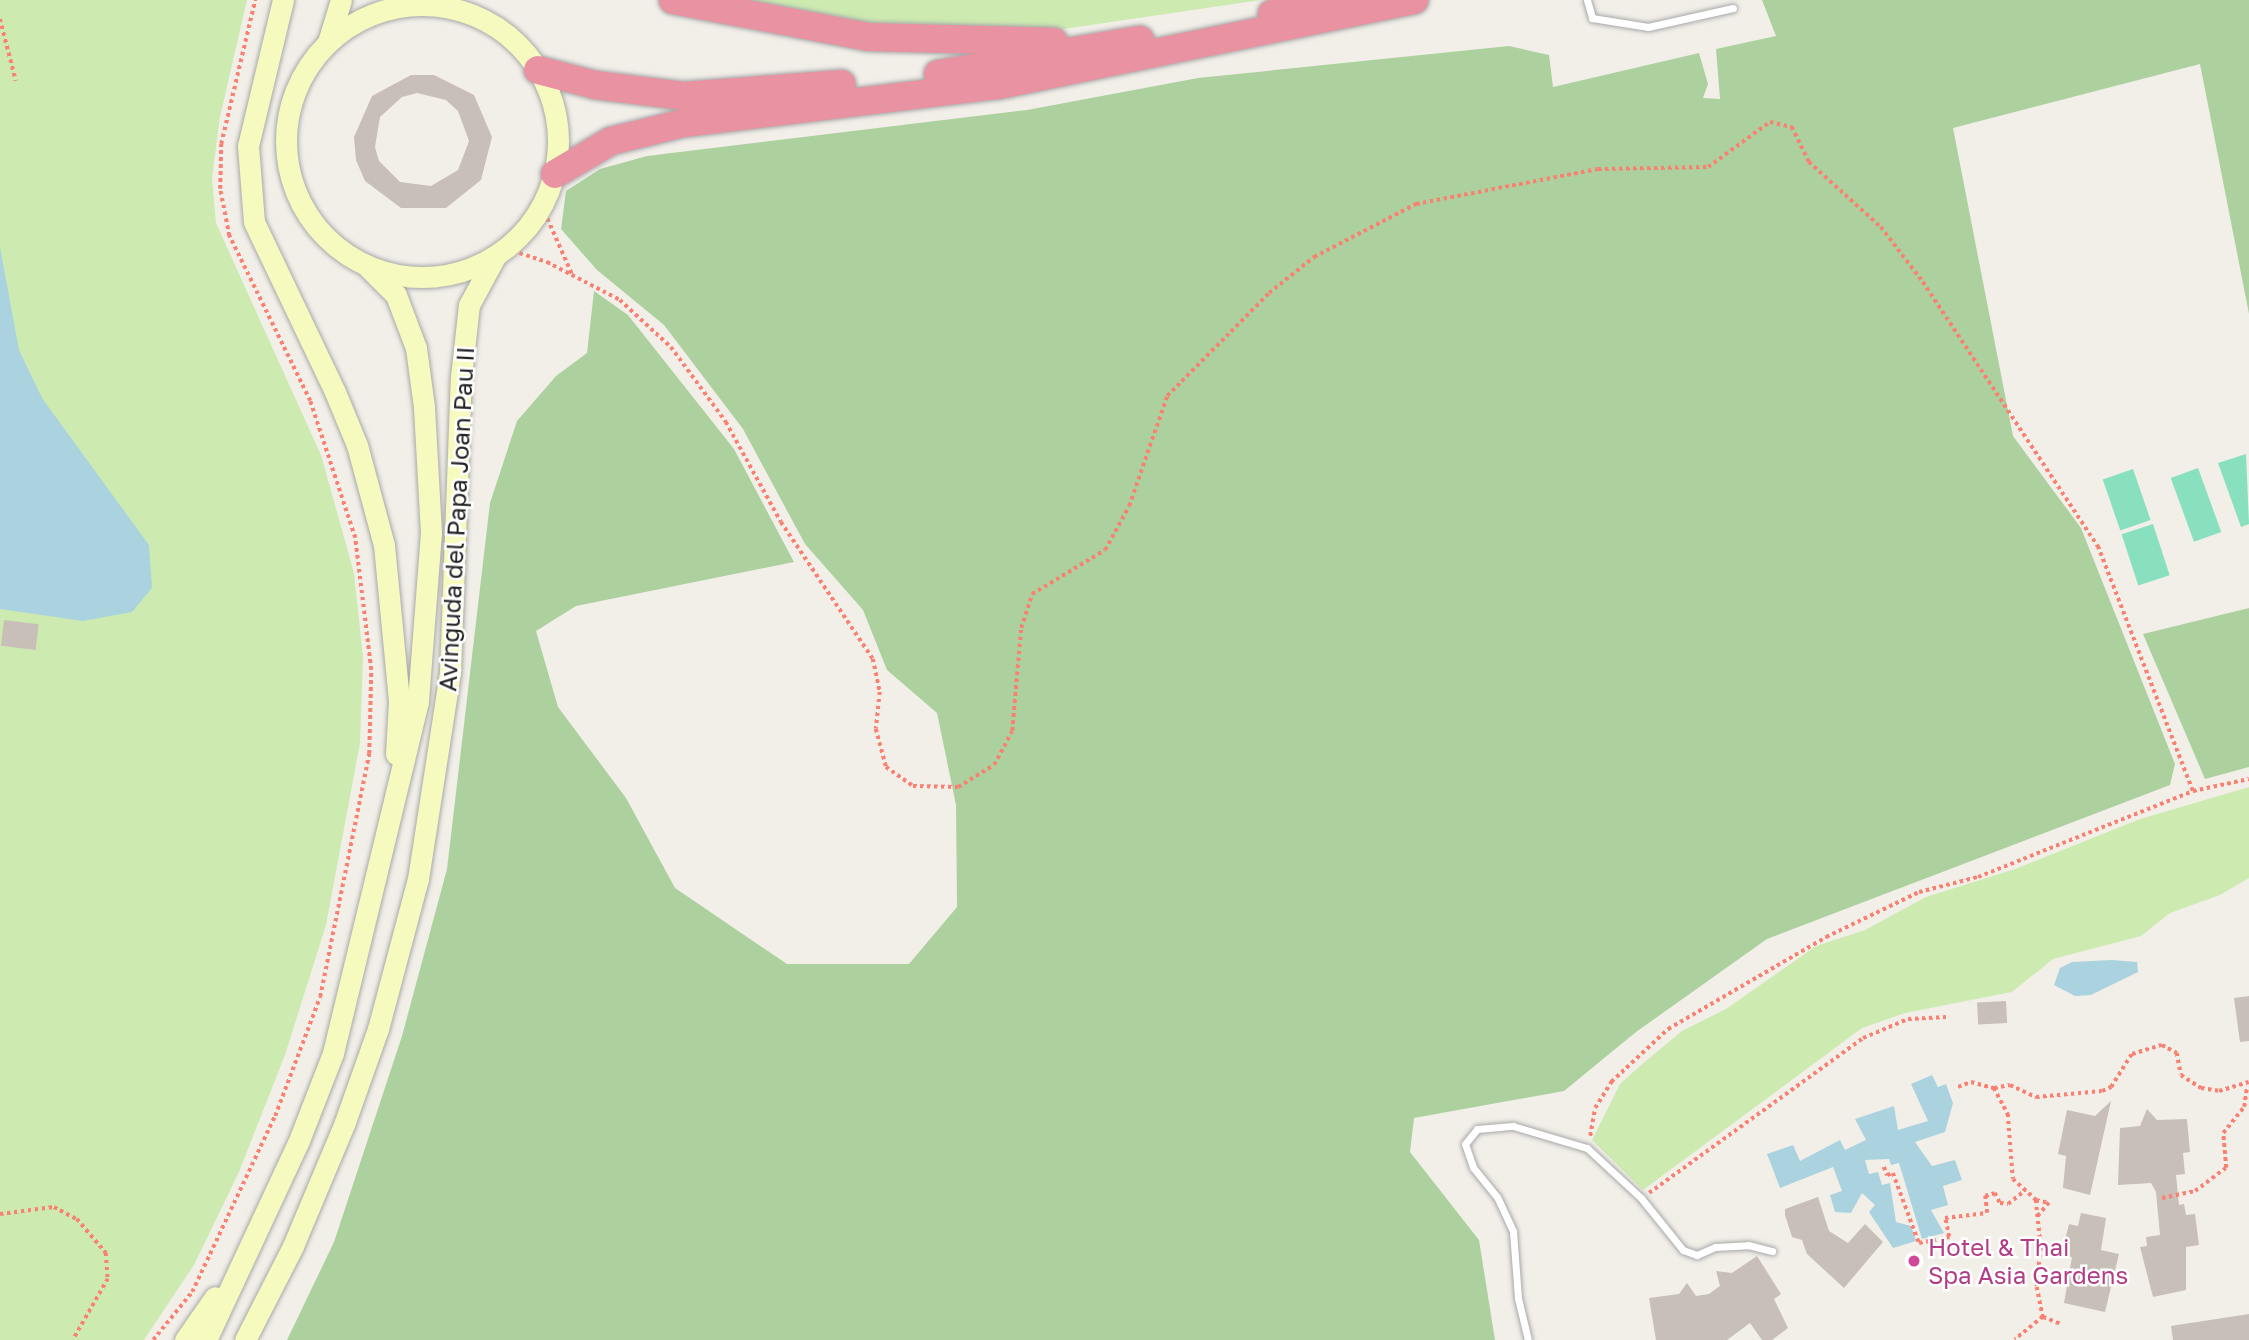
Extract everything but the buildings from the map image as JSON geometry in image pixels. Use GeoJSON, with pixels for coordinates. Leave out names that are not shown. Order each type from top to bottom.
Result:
{"type":"FeatureCollection","features":[{"type":"Feature","properties":{"kind":"highway"},"geometry":{"type":"LineString","coordinates":[[673,0],[868,37],[1133,41]]}},
{"type":"Feature","properties":{"kind":"highway"},"geometry":{"type":"LineString","coordinates":[[538,70],[622,89],[714,95],[961,71],[1133,41],[1327,0]]}},
{"type":"Feature","properties":{"kind":"highway"},"geometry":{"type":"LineString","coordinates":[[555,174],[611,141],[684,123],[1013,83],[1414,0]]}},
{"type":"Feature","properties":{"kind":"main road","name":"Avinguda del Papa Joan Pau II"},"geometry":{"type":"LineString","coordinates":[[283,0],[248,146],[254,222],[271,264],[357,445],[384,545],[399,702],[393,822]]}},
{"type":"Feature","properties":{"kind":"main road"},"geometry":{"type":"LineString","coordinates":[[328,42],[376,14],[408,5],[450,4],[486,21],[516,42],[538,70],[553,103],[559,138],[555,174],[542,206],[499,253],[454,274],[410,277],[367,266],[330,242],[302,207],[287,164],[286,120],[297,88],[328,42],[341,0]]}},
{"type":"Feature","properties":{"kind":"main road","name":"Avinguda del Papa Joan Pau II"},"geometry":{"type":"LineString","coordinates":[[245,1340],[293,1246],[345,1122],[378,1029],[418,879],[450,673],[461,377],[469,305],[499,253]]}},
{"type":"Feature","properties":{"kind":"main road","name":"Avinguda del Papa Joan Pau II"},"geometry":{"type":"LineString","coordinates":[[206,1340],[254,1241],[333,1054],[393,822],[420,675],[428,595],[430,470],[416,348],[396,295],[367,266]]}},
{"type":"Feature","properties":{"kind":"main road","name":"Avinguda del Papa Joan Pau II"},"geometry":{"type":"LineString","coordinates":[[185,1340],[254,1241]]}},
{"type":"Feature","properties":{"kind":"lane"},"geometry":{"type":"LineString","coordinates":[[1587,0],[1592,18],[1648,27],[1733,8]]}},
{"type":"Feature","properties":{"kind":"lane"},"geometry":{"type":"LineString","coordinates":[[1528,1340],[1518,1298],[1513,1231],[1497,1197],[1473,1167],[1465,1144],[1478,1129],[1513,1126],[1587,1148],[1641,1198],[1683,1250],[1698,1255],[1715,1247],[1748,1245],[1772,1251]]}},
{"type":"Feature","properties":{"kind":"path"},"geometry":{"type":"LineString","coordinates":[[153,1340],[192,1292],[275,1116],[315,1009],[369,754],[372,670],[355,538],[310,401],[229,236],[220,189],[221,144],[255,0]]}},
{"type":"Feature","properties":{"kind":"path"},"geometry":{"type":"LineString","coordinates":[[0,19],[16,81]]}},
{"type":"Feature","properties":{"kind":"path"},"geometry":{"type":"LineString","coordinates":[[499,253],[573,275],[649,322],[726,422],[781,522],[873,659],[880,692],[876,729],[886,767],[913,786],[958,787],[994,765],[1012,731],[1021,628],[1032,594],[1105,550],[1129,506],[1167,396],[1269,293],[1314,257],[1416,204],[1598,169],[1708,167],[1770,122],[1792,127],[1809,162],[1881,227],[1923,282],[2098,546],[2193,791]]}},
{"type":"Feature","properties":{"kind":"path"},"geometry":{"type":"LineString","coordinates":[[542,206],[573,275]]}},
{"type":"Feature","properties":{"kind":"path"},"geometry":{"type":"LineString","coordinates":[[1587,1148],[1595,1108],[1611,1082],[1668,1029],[1751,980],[1919,892],[1978,877],[2193,791],[2249,779]]}},
{"type":"Feature","properties":{"kind":"path"},"geometry":{"type":"LineString","coordinates":[[1641,1198],[1863,1038],[1908,1019],[1946,1017]]}},
{"type":"Feature","properties":{"kind":"path"},"geometry":{"type":"LineString","coordinates":[[1958,1087],[1971,1082],[1994,1088],[2010,1085],[2036,1097],[2102,1091],[2111,1087],[2132,1054],[2162,1045],[2177,1053],[2181,1075],[2201,1088],[2248,1084],[2244,1107],[2223,1133],[2226,1168],[2195,1191],[2162,1198]]}},
{"type":"Feature","properties":{"kind":"path"},"geometry":{"type":"LineString","coordinates":[[1994,1088],[2008,1114],[2013,1179],[2036,1200],[2049,1203],[2038,1216]]}},
{"type":"Feature","properties":{"kind":"path"},"geometry":{"type":"LineString","coordinates":[[1884,1167],[1887,1175],[1893,1173],[1919,1243],[1949,1237],[1945,1218],[1987,1213],[1985,1196],[1996,1193],[2000,1203],[2008,1204],[2025,1190]]}},
{"type":"Feature","properties":{"kind":"path"},"geometry":{"type":"LineString","coordinates":[[2036,1200],[2037,1287],[2043,1317]]}},
{"type":"Feature","properties":{"kind":"path"},"geometry":{"type":"LineString","coordinates":[[0,1214],[54,1207],[77,1219],[106,1253],[108,1279],[73,1340]]}},
{"type":"Feature","properties":{"kind":"path"},"geometry":{"type":"LineString","coordinates":[[2043,1317],[2062,1324]]}},
{"type":"Feature","properties":{"kind":"path"},"geometry":{"type":"LineString","coordinates":[[2015,1340],[2043,1317]]}},
{"type":"Feature","properties":{"kind":"green space"},"geometry":{"type":"Polygon","coordinates":[[[0,0],[247,0],[220,117],[212,178],[216,223],[321,455],[354,573],[363,657],[360,743],[326,925],[285,1055],[239,1172],[194,1265],[144,1340],[0,1340],[0,0]]]}},
{"type":"Feature","properties":{"kind":"green space"},"geometry":{"type":"Polygon","coordinates":[[[709,0],[1261,0],[1057,30],[869,27],[709,0]]]}},
{"type":"Feature","properties":{"kind":"green space"},"geometry":{"type":"Polygon","coordinates":[[[1762,0],[2249,0],[2249,314],[2200,64],[1953,128],[2013,436],[2081,528],[2175,764],[2170,785],[1767,939],[1636,1032],[1564,1091],[1414,1118],[1410,1152],[1479,1240],[1495,1340],[287,1340],[334,1242],[402,1036],[447,869],[490,503],[517,421],[556,376],[587,353],[594,291],[628,315],[734,449],[794,562],[576,606],[536,631],[558,707],[626,798],[675,888],[787,964],[909,964],[957,907],[956,805],[937,713],[887,670],[863,610],[805,544],[743,429],[664,325],[597,270],[561,229],[566,191],[600,169],[647,156],[1027,110],[1198,78],[1509,46],[1549,55],[1553,87],[1699,53],[1708,84],[1703,98],[1720,99],[1716,49],[1776,36],[1762,0]]]}},
{"type":"Feature","properties":{"kind":"green space"},"geometry":{"type":"Polygon","coordinates":[[[2246,454],[2249,524],[2241,527],[2218,463],[2246,454]]]}},
{"type":"Feature","properties":{"kind":"green space"},"geometry":{"type":"Polygon","coordinates":[[[2198,468],[2221,532],[2194,542],[2171,478],[2198,468]]]}},
{"type":"Feature","properties":{"kind":"green space"},"geometry":{"type":"Polygon","coordinates":[[[2133,469],[2151,520],[2120,530],[2103,479],[2133,469]]]}},
{"type":"Feature","properties":{"kind":"green space"},"geometry":{"type":"Polygon","coordinates":[[[2153,524],[2170,575],[2138,586],[2122,534],[2153,524]]]}},
{"type":"Feature","properties":{"kind":"green space"},"geometry":{"type":"Polygon","coordinates":[[[2249,608],[2249,767],[2205,779],[2143,634],[2249,608]]]}},
{"type":"Feature","properties":{"kind":"green space"},"geometry":{"type":"Polygon","coordinates":[[[2249,787],[2249,878],[2220,895],[2170,913],[2141,936],[2053,959],[2012,992],[1905,1013],[1862,1028],[1643,1190],[1592,1140],[1620,1084],[1641,1065],[1682,1031],[1726,1009],[1816,946],[1865,930],[1926,897],[2015,869],[2140,819],[2249,787]]]}},
{"type":"Feature","properties":{"kind":"water"},"geometry":{"type":"Polygon","coordinates":[[[0,247],[19,350],[42,398],[149,545],[152,588],[132,612],[83,621],[0,609],[0,247]]]}},
{"type":"Feature","properties":{"kind":"water"},"geometry":{"type":"Polygon","coordinates":[[[2072,962],[2137,962],[2138,972],[2091,995],[2075,996],[2054,985],[2060,968],[2072,962]]]}},
{"type":"Feature","properties":{"kind":"water"},"geometry":{"type":"Polygon","coordinates":[[[1932,1075],[1938,1087],[1946,1084],[1953,1103],[1945,1132],[1915,1142],[1932,1166],[1955,1160],[1962,1180],[1943,1186],[1948,1205],[1931,1210],[1944,1233],[1922,1239],[1899,1163],[1891,1165],[1889,1159],[1865,1160],[1869,1174],[1878,1172],[1882,1185],[1890,1183],[1896,1222],[1911,1226],[1916,1241],[1893,1248],[1869,1212],[1875,1205],[1862,1193],[1851,1213],[1835,1212],[1830,1195],[1842,1191],[1833,1167],[1780,1188],[1767,1154],[1793,1145],[1800,1161],[1840,1140],[1845,1150],[1866,1140],[1855,1119],[1894,1106],[1898,1130],[1928,1121],[1911,1084],[1932,1075]]]}},
{"type":"Feature","properties":{"kind":"place","name":"Hotel & Thai Spa Asia Gardens"},"geometry":{"type":"Point","coordinates":[1914,1261]}}]}
